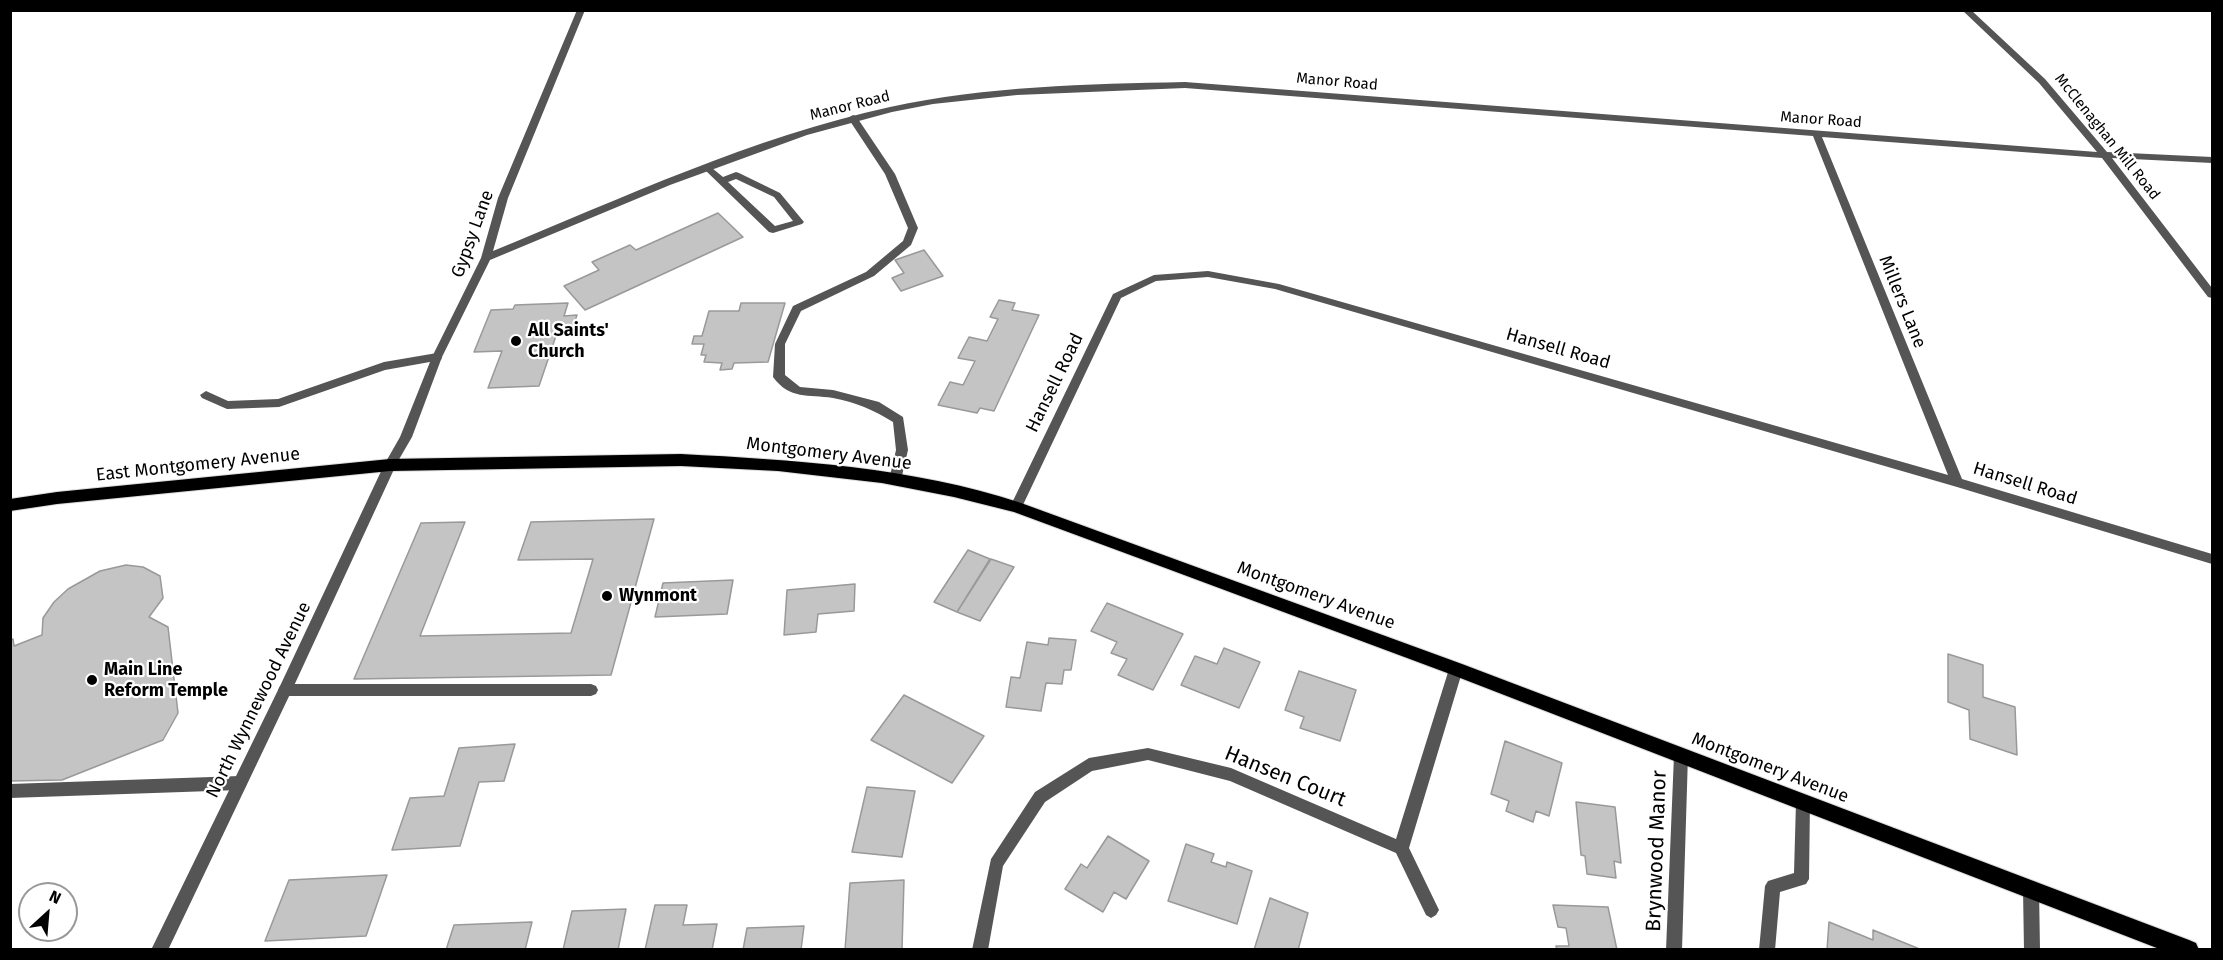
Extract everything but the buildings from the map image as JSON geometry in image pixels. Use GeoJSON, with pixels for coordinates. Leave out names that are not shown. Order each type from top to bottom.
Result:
{"type":"FeatureCollection","features":[{"type":"Feature","properties":{"kind":"main road","name":"Montgomery Avenue"},"geometry":{"type":"LineString","coordinates":[[390,465],[681,460],[778,465],[895,480],[1016,507],[1456,669],[2189,950]]}},
{"type":"Feature","properties":{"kind":"main road","name":"East Montgomery Avenue"},"geometry":{"type":"LineString","coordinates":[[10,505],[57,498],[390,465]]}},
{"type":"Feature","properties":{"kind":"street","name":"Gypsy Lane"},"geometry":{"type":"LineString","coordinates":[[390,465],[406,437],[437,357],[486,258],[503,198],[581,10]]}},
{"type":"Feature","properties":{"kind":"street","name":"McClenaghan Mill Road"},"geometry":{"type":"LineString","coordinates":[[1966,10],[2042,81],[2105,156],[2212,295]]}},
{"type":"Feature","properties":{"kind":"street","name":"Manor Road"},"geometry":{"type":"LineString","coordinates":[[486,258],[767,143],[853,118],[934,102],[1061,87],[1185,85],[1817,135],[2105,156],[2212,160]]}},
{"type":"Feature","properties":{"kind":"street"},"geometry":{"type":"LineString","coordinates":[[853,118],[890,174],[913,228],[907,243],[870,274],[797,309],[780,344],[779,377],[797,391],[833,394],[875,405],[899,420],[902,450],[895,480]]}},
{"type":"Feature","properties":{"kind":"street","name":"Millers Lane"},"geometry":{"type":"LineString","coordinates":[[1817,135],[1957,482]]}},
{"type":"Feature","properties":{"kind":"street"},"geometry":{"type":"LineString","coordinates":[[707,167],[721,181],[773,230],[799,222],[777,195],[736,175],[721,181]]}},
{"type":"Feature","properties":{"kind":"street","name":"Hansell Road"},"geometry":{"type":"LineString","coordinates":[[1016,507],[1117,296],[1154,278],[1208,274],[1275,286],[1957,482],[2212,559]]}},
{"type":"Feature","properties":{"kind":"street"},"geometry":{"type":"LineString","coordinates":[[206,395],[226,405],[279,403],[384,366],[437,357]]}},
{"type":"Feature","properties":{"kind":"street","name":"North Wynnewood Avenue"},"geometry":{"type":"LineString","coordinates":[[159,950],[285,690],[390,465]]}},
{"type":"Feature","properties":{"kind":"street"},"geometry":{"type":"LineString","coordinates":[[1431,910],[1401,848],[1456,669]]}},
{"type":"Feature","properties":{"kind":"street"},"geometry":{"type":"LineString","coordinates":[[285,690],[591,690]]}},
{"type":"Feature","properties":{"kind":"street","name":"Hansen Court"},"geometry":{"type":"LineString","coordinates":[[980,950],[996,864],[1040,797],[1089,765],[1148,754],[1231,775],[1401,848]]}},
{"type":"Feature","properties":{"kind":"street","name":"Brynwood Manor"},"geometry":{"type":"LineString","coordinates":[[1674,950],[1681,755]]}},
{"type":"Feature","properties":{"kind":"street"},"geometry":{"type":"LineString","coordinates":[[10,791],[240,783]]}},
{"type":"Feature","properties":{"kind":"street"},"geometry":{"type":"LineString","coordinates":[[1767,950],[1773,886],[1800,879],[1803,802]]}},
{"type":"Feature","properties":{"kind":"street"},"geometry":{"type":"LineString","coordinates":[[2031,890],[2032,950]]}},
{"type":"Feature","properties":{"kind":"place","name":"All Saints' Church"},"geometry":{"type":"Point","coordinates":[516,341]}},
{"type":"Feature","properties":{"kind":"place","name":"Wynmont"},"geometry":{"type":"Point","coordinates":[607,596]}},
{"type":"Feature","properties":{"kind":"place","name":"Main Line Reform Temple"},"geometry":{"type":"Point","coordinates":[92,680]}}]}
